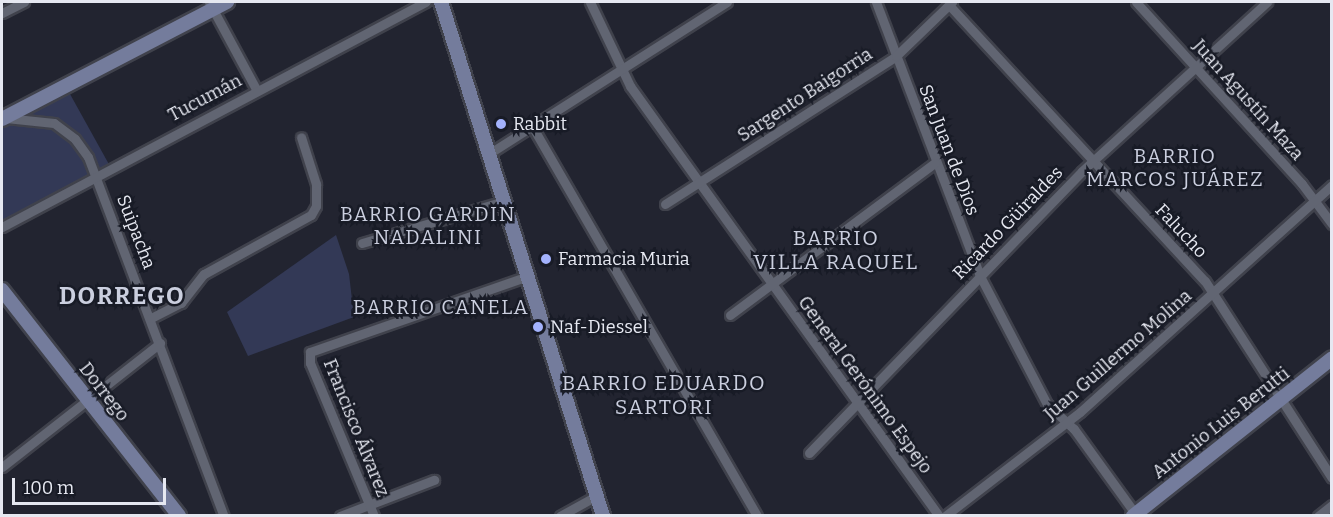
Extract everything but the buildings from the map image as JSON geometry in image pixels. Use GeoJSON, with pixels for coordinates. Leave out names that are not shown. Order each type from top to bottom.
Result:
{"type":"FeatureCollection","features":[{"type":"Feature","properties":{"kind":"street"},"geometry":{"type":"LineString","coordinates":[[2,13],[24,2]]}},
{"type":"Feature","properties":{"kind":"street"},"geometry":{"type":"LineString","coordinates":[[2,118],[211,4],[227,2]]}},
{"type":"Feature","properties":{"kind":"street","name":"Tucumán"},"geometry":{"type":"LineString","coordinates":[[2,227],[256,89],[426,2]]}},
{"type":"Feature","properties":{"kind":"street"},"geometry":{"type":"LineString","coordinates":[[441,2],[603,516]]}},
{"type":"Feature","properties":{"kind":"street","name":"General Gerónimo Espejo"},"geometry":{"type":"LineString","coordinates":[[590,2],[620,70],[939,516]]}},
{"type":"Feature","properties":{"kind":"street"},"geometry":{"type":"LineString","coordinates":[[490,153],[727,2]]}},
{"type":"Feature","properties":{"kind":"street","name":"San Juan de Dios"},"geometry":{"type":"LineString","coordinates":[[876,2],[935,163],[980,276],[1047,404],[1066,422],[1135,515]]}},
{"type":"Feature","properties":{"kind":"street","name":"Juan Agustín Maza"},"geometry":{"type":"LineString","coordinates":[[1136,2],[1315,200],[1332,224]]}},
{"type":"Feature","properties":{"kind":"street","name":"Ricardo Güiraldes"},"geometry":{"type":"LineString","coordinates":[[809,453],[1093,160],[1267,2]]}},
{"type":"Feature","properties":{"kind":"street","name":"Sargento Baigorria"},"geometry":{"type":"LineString","coordinates":[[665,204],[896,56],[951,3]]}},
{"type":"Feature","properties":{"kind":"street","name":"Falucho"},"geometry":{"type":"LineString","coordinates":[[951,3],[1214,293],[1332,478]]}},
{"type":"Feature","properties":{"kind":"street"},"geometry":{"type":"LineString","coordinates":[[211,4],[256,89]]}},
{"type":"Feature","properties":{"kind":"street","name":"Suipacha"},"geometry":{"type":"LineString","coordinates":[[2,118],[42,119],[64,129],[88,157],[151,318],[224,516]]}},
{"type":"Feature","properties":{"kind":"street"},"geometry":{"type":"LineString","coordinates":[[532,126],[757,516]]}},
{"type":"Feature","properties":{"kind":"street"},"geometry":{"type":"LineString","coordinates":[[151,318],[181,303],[204,274],[311,215],[316,184],[301,137]]}},
{"type":"Feature","properties":{"kind":"street"},"geometry":{"type":"LineString","coordinates":[[730,315],[935,163]]}},
{"type":"Feature","properties":{"kind":"street","name":"Juan Guillermo Molina"},"geometry":{"type":"LineString","coordinates":[[945,516],[1066,422],[1214,293],[1332,185]]}},
{"type":"Feature","properties":{"kind":"street"},"geometry":{"type":"LineString","coordinates":[[362,243],[505,201]]}},
{"type":"Feature","properties":{"kind":"street","name":"Francisco Álvarez"},"geometry":{"type":"LineString","coordinates":[[374,516],[310,363],[310,352],[528,276]]}},
{"type":"Feature","properties":{"kind":"street","name":"Dorrego"},"geometry":{"type":"LineString","coordinates":[[2,290],[179,516]]}},
{"type":"Feature","properties":{"kind":"street"},"geometry":{"type":"LineString","coordinates":[[2,467],[160,343]]}},
{"type":"Feature","properties":{"kind":"street","name":"Antonio Luis Berutti"},"geometry":{"type":"LineString","coordinates":[[1135,515],[1332,358]]}},
{"type":"Feature","properties":{"kind":"street"},"geometry":{"type":"LineString","coordinates":[[340,516],[434,480]]}},
{"type":"Feature","properties":{"kind":"street"},"geometry":{"type":"LineString","coordinates":[[560,516],[596,496]]}},
{"type":"Feature","properties":{"kind":"street"},"geometry":{"type":"LineString","coordinates":[[1318,516],[1332,505]]}},
{"type":"Feature","properties":{"kind":"shaded area"},"geometry":{"type":"Polygon","coordinates":[[[65,85],[111,168],[2,227],[2,119],[65,85]]]}},
{"type":"Feature","properties":{"kind":"shaded area"},"geometry":{"type":"Polygon","coordinates":[[[336,235],[349,274],[354,317],[248,356],[227,312],[336,235]]]}},
{"type":"Feature","properties":{"kind":"place","name":"Rabbit"},"geometry":{"type":"Point","coordinates":[501,124]}},
{"type":"Feature","properties":{"kind":"place","name":"Farmacia Muria"},"geometry":{"type":"Point","coordinates":[546,259]}},
{"type":"Feature","properties":{"kind":"place","name":"Naf-Diessel"},"geometry":{"type":"Point","coordinates":[538,327]}},
{"type":"Feature","properties":{"kind":"district","name":"BARRIO MARCOS JUÁREZ"},"geometry":{"type":"Point","coordinates":[1175,168]}},
{"type":"Feature","properties":{"kind":"district","name":"BARRIO GARDIN NADALINI"},"geometry":{"type":"Point","coordinates":[428,226]}},
{"type":"Feature","properties":{"kind":"district","name":"BARRIO VILLA RAQUEL"},"geometry":{"type":"Point","coordinates":[836,250]}},
{"type":"Feature","properties":{"kind":"district","name":"DORREGO"},"geometry":{"type":"Point","coordinates":[122,297]}},
{"type":"Feature","properties":{"kind":"district","name":"BARRIO CANELA"},"geometry":{"type":"Point","coordinates":[441,307]}},
{"type":"Feature","properties":{"kind":"district","name":"BARRIO EDUARDO SARTORI"},"geometry":{"type":"Point","coordinates":[664,395]}}]}
